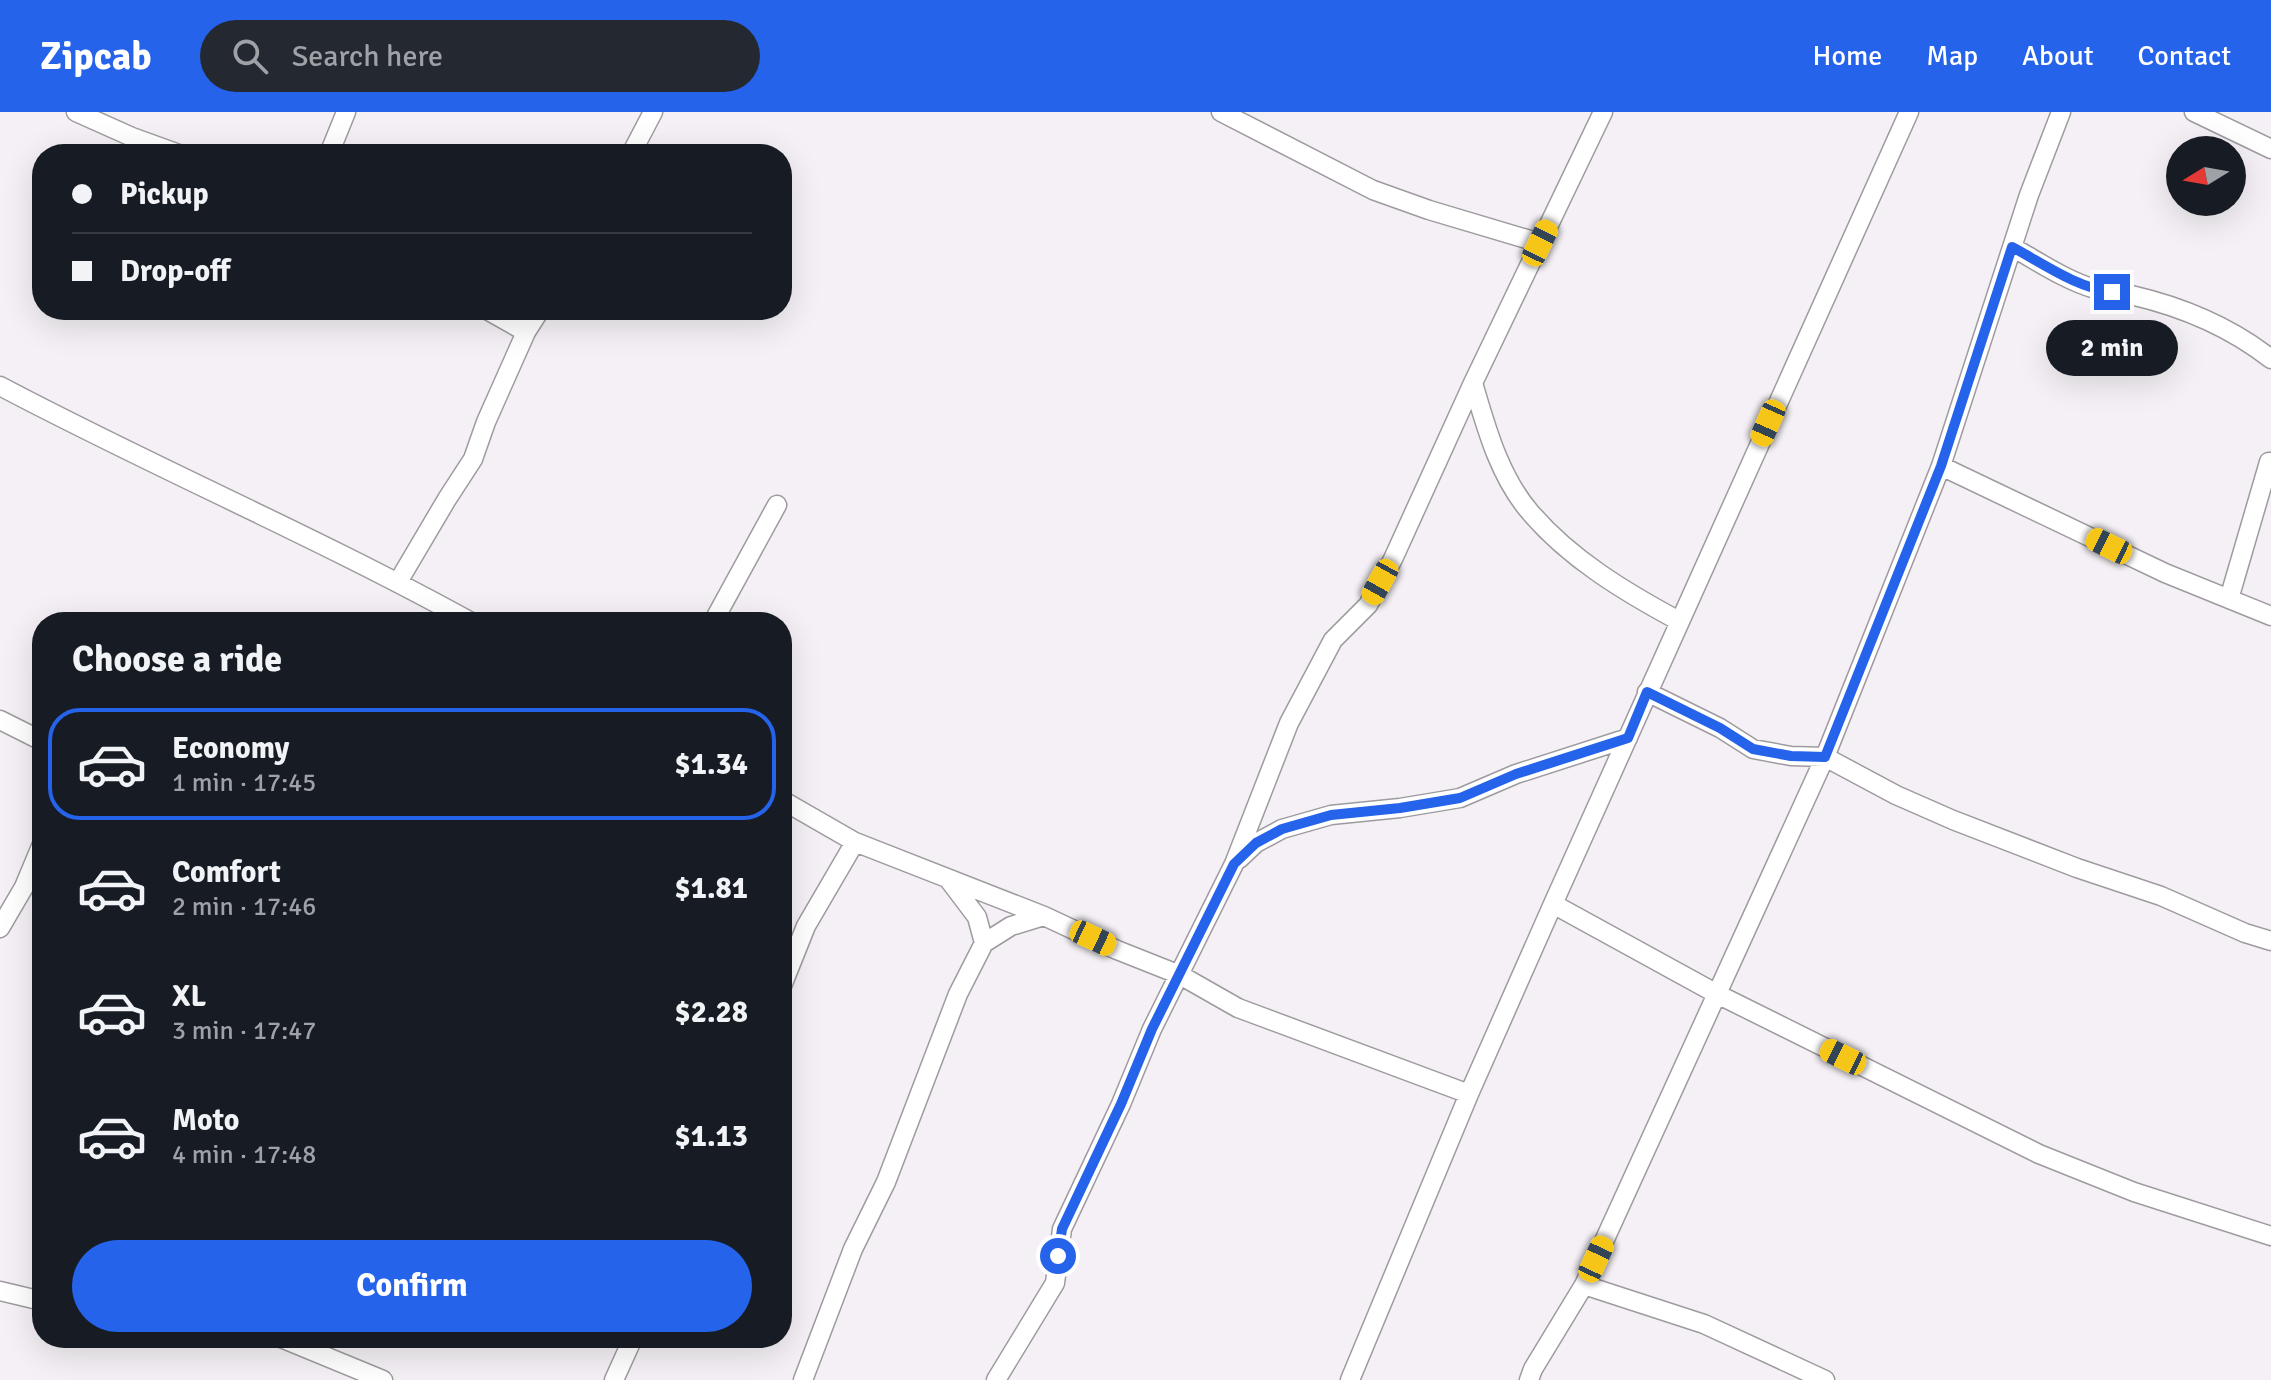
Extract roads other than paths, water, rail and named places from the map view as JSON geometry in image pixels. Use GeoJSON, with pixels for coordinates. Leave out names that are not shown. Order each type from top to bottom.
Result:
{"type":"FeatureCollection","features":[{"type":"Feature","properties":{"kind":"street"},"geometry":{"type":"LineString","coordinates":[[76,112],[151,144]]}},
{"type":"Feature","properties":{"kind":"street"},"geometry":{"type":"LineString","coordinates":[[333,144],[346,112]]}},
{"type":"Feature","properties":{"kind":"street"},"geometry":{"type":"LineString","coordinates":[[636,144],[653,112]]}},
{"type":"Feature","properties":{"kind":"street"},"geometry":{"type":"LineString","coordinates":[[1221,112],[1373,190],[1540,243]]}},
{"type":"Feature","properties":{"kind":"street"},"geometry":{"type":"LineString","coordinates":[[996,1380],[1055,1283],[1062,1229],[1121,1104],[1152,1029],[1234,864],[1289,723],[1333,640],[1368,605],[1393,559],[1473,383],[1603,112]]}},
{"type":"Feature","properties":{"kind":"street"},"geometry":{"type":"LineString","coordinates":[[1350,1380],[1469,1094],[1909,112]]}},
{"type":"Feature","properties":{"kind":"street"},"geometry":{"type":"LineString","coordinates":[[1529,1380],[1584,1285],[1825,757],[1941,466],[2029,195],[2061,112]]}},
{"type":"Feature","properties":{"kind":"street"},"geometry":{"type":"LineString","coordinates":[[2194,112],[2271,149]]}},
{"type":"Feature","properties":{"kind":"street"},"geometry":{"type":"LineString","coordinates":[[2012,247],[2052,271],[2096,290],[2129,295],[2188,311],[2246,340],[2271,359]]}},
{"type":"Feature","properties":{"kind":"street"},"geometry":{"type":"LineString","coordinates":[[505,320],[526,332]]}},
{"type":"Feature","properties":{"kind":"street"},"geometry":{"type":"LineString","coordinates":[[398,582],[473,459],[486,422],[534,320]]}},
{"type":"Feature","properties":{"kind":"street"},"geometry":{"type":"LineString","coordinates":[[1473,383],[1490,441],[1529,511],[1574,556],[1638,599],[1679,621]]}},
{"type":"Feature","properties":{"kind":"street"},"geometry":{"type":"LineString","coordinates":[[0,386],[453,612]]}},
{"type":"Feature","properties":{"kind":"street"},"geometry":{"type":"LineString","coordinates":[[2229,599],[2271,462]]}},
{"type":"Feature","properties":{"kind":"street"},"geometry":{"type":"LineString","coordinates":[[1941,466],[2165,573],[2271,616]]}},
{"type":"Feature","properties":{"kind":"street"},"geometry":{"type":"LineString","coordinates":[[718,612],[777,505]]}},
{"type":"Feature","properties":{"kind":"street"},"geometry":{"type":"LineString","coordinates":[[1647,692],[1720,728],[1753,749],[1791,756],[1825,757],[1896,795],[1953,820],[2077,868],[2161,896],[2245,933],[2271,941]]}},
{"type":"Feature","properties":{"kind":"street"},"geometry":{"type":"LineString","coordinates":[[0,720],[32,736]]}},
{"type":"Feature","properties":{"kind":"street"},"geometry":{"type":"LineString","coordinates":[[1234,864],[1256,843],[1282,829],[1331,815],[1460,798],[1516,774],[1628,738]]}},
{"type":"Feature","properties":{"kind":"street"},"geometry":{"type":"LineString","coordinates":[[792,806],[855,842],[1044,916],[1180,975],[1238,1008],[1469,1094]]}},
{"type":"Feature","properties":{"kind":"street"},"geometry":{"type":"LineString","coordinates":[[792,961],[806,926],[855,842]]}},
{"type":"Feature","properties":{"kind":"street"},"geometry":{"type":"LineString","coordinates":[[0,928],[32,868]]}},
{"type":"Feature","properties":{"kind":"street"},"geometry":{"type":"LineString","coordinates":[[948,878],[977,917],[984,943]]}},
{"type":"Feature","properties":{"kind":"street"},"geometry":{"type":"LineString","coordinates":[[1553,904],[1717,994],[2039,1154],[2134,1192],[2271,1236]]}},
{"type":"Feature","properties":{"kind":"street"},"geometry":{"type":"LineString","coordinates":[[803,1380],[853,1249],[886,1182],[958,994],[984,943],[1011,926],[1044,916]]}},
{"type":"Feature","properties":{"kind":"street"},"geometry":{"type":"LineString","coordinates":[[1584,1285],[1704,1324],[1825,1380]]}},
{"type":"Feature","properties":{"kind":"street"},"geometry":{"type":"LineString","coordinates":[[0,1291],[32,1299]]}},
{"type":"Feature","properties":{"kind":"street"},"geometry":{"type":"LineString","coordinates":[[305,1348],[383,1380]]}},
{"type":"Feature","properties":{"kind":"street"},"geometry":{"type":"LineString","coordinates":[[614,1380],[628,1348]]}}]}
